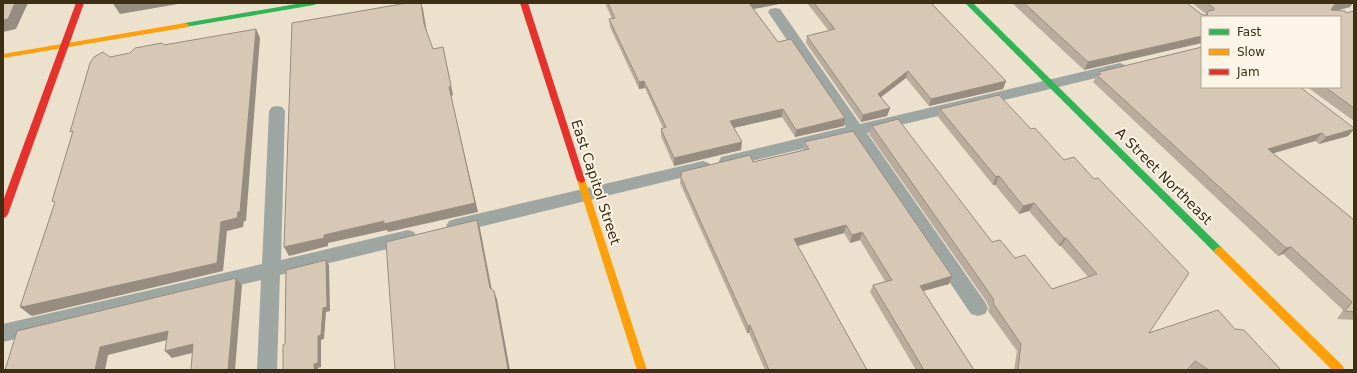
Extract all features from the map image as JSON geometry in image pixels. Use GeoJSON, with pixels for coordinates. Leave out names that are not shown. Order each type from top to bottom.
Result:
{"type":"FeatureCollection","features":[{"type":"Feature","properties":{"kind":"street"},"geometry":{"type":"LineString","coordinates":[[3,214],[80,3]]}},
{"type":"Feature","properties":{"kind":"street"},"geometry":{"type":"LineString","coordinates":[[3,56],[282,6],[314,3]]}},
{"type":"Feature","properties":{"kind":"street","name":"East Capitol Street"},"geometry":{"type":"LineString","coordinates":[[524,3],[642,370]]}},
{"type":"Feature","properties":{"kind":"street","name":"A Street Northeast"},"geometry":{"type":"LineString","coordinates":[[969,3],[1339,370]]}},
{"type":"Feature","properties":{"kind":"lane"},"geometry":{"type":"LineString","coordinates":[[775,12],[978,308]]}},
{"type":"Feature","properties":{"kind":"lane"},"geometry":{"type":"LineString","coordinates":[[3,333],[1135,64]]}},
{"type":"Feature","properties":{"kind":"lane"},"geometry":{"type":"LineString","coordinates":[[267,370],[277,111]]}},
{"type":"Feature","properties":{"kind":"building"},"geometry":{"type":"Polygon","coordinates":[[[3,3],[15,3],[8,19],[3,20],[3,3]]]}},
{"type":"Feature","properties":{"kind":"building"},"geometry":{"type":"Polygon","coordinates":[[[115,3],[129,3],[114,5],[115,3]]]}},
{"type":"Feature","properties":{"kind":"building"},"geometry":{"type":"Polygon","coordinates":[[[407,3],[421,3],[424,24],[433,49],[443,47],[451,86],[449,87],[475,203],[384,224],[384,221],[324,235],[324,238],[284,247],[292,23],[407,3]]]}},
{"type":"Feature","properties":{"kind":"building"},"geometry":{"type":"Polygon","coordinates":[[[608,3],[749,3],[778,42],[791,39],[845,118],[796,130],[783,109],[730,121],[742,142],[674,158],[661,129],[666,127],[644,81],[639,82],[609,19],[615,18],[608,3]]]}},
{"type":"Feature","properties":{"kind":"building"},"geometry":{"type":"Polygon","coordinates":[[[814,3],[931,3],[1006,81],[931,99],[908,71],[878,94],[890,108],[863,115],[807,36],[835,29],[814,3]]]}},
{"type":"Feature","properties":{"kind":"building"},"geometry":{"type":"Polygon","coordinates":[[[1024,3],[1187,3],[1201,14],[1207,16],[1201,16],[1201,36],[1088,62],[1024,3]]]}},
{"type":"Feature","properties":{"kind":"building"},"geometry":{"type":"Polygon","coordinates":[[[1207,3],[1341,3],[1334,5],[1331,10],[1345,11],[1346,13],[1354,11],[1354,108],[1326,88],[1341,88],[1341,16],[1207,16],[1208,11],[1214,10],[1214,8],[1207,3]]]}},
{"type":"Feature","properties":{"kind":"building"},"geometry":{"type":"Polygon","coordinates":[[[256,29],[240,212],[238,212],[237,218],[221,222],[217,263],[20,307],[55,202],[52,201],[73,131],[70,132],[90,63],[94,57],[103,52],[110,57],[130,53],[135,48],[162,43],[164,45],[256,29]]]}},
{"type":"Feature","properties":{"kind":"building"},"geometry":{"type":"Polygon","coordinates":[[[1201,47],[1201,88],[1301,88],[1354,128],[1326,137],[1322,133],[1268,149],[1354,220],[1354,312],[1345,311],[1352,302],[1291,247],[1286,248],[1097,75],[1101,74],[1099,72],[1201,47]]]}},
{"type":"Feature","properties":{"kind":"building"},"geometry":{"type":"Polygon","coordinates":[[[999,95],[1031,129],[1035,128],[1064,160],[1074,157],[1094,179],[1098,178],[1189,273],[1149,333],[1218,310],[1235,329],[1244,330],[1281,370],[1209,370],[1195,361],[1187,370],[1018,370],[1021,344],[993,303],[994,300],[990,294],[872,126],[898,119],[992,242],[1000,240],[1015,258],[1025,255],[1052,289],[1097,274],[1034,203],[1023,206],[999,176],[996,177],[940,109],[999,95]]]}},
{"type":"Feature","properties":{"kind":"building"},"geometry":{"type":"Polygon","coordinates":[[[853,131],[952,276],[920,286],[974,370],[924,370],[873,285],[892,280],[862,232],[852,235],[846,225],[794,239],[867,370],[769,370],[750,325],[748,326],[699,218],[680,175],[682,175],[681,172],[750,155],[753,162],[809,149],[804,142],[853,131]]]}},
{"type":"Feature","properties":{"kind":"building"},"geometry":{"type":"Polygon","coordinates":[[[477,220],[490,288],[494,291],[508,369],[395,370],[386,242],[477,220]]]}},
{"type":"Feature","properties":{"kind":"building"},"geometry":{"type":"Polygon","coordinates":[[[326,260],[327,307],[323,308],[321,335],[318,336],[318,363],[314,364],[314,370],[283,370],[283,345],[285,344],[286,270],[326,260]]]}},
{"type":"Feature","properties":{"kind":"building"},"geometry":{"type":"Polygon","coordinates":[[[236,278],[228,370],[191,370],[193,344],[165,351],[168,331],[100,347],[95,370],[5,370],[17,331],[236,278]]]}},
{"type":"Feature","properties":{"kind":"traffic: fast"},"geometry":{"type":"LineString","coordinates":[[185,25],[314,3]]}},
{"type":"Feature","properties":{"kind":"traffic: fast"},"geometry":{"type":"LineString","coordinates":[[969,3],[1219,251]]}},
{"type":"Feature","properties":{"kind":"traffic: slow"},"geometry":{"type":"LineString","coordinates":[[3,56],[185,25]]}},
{"type":"Feature","properties":{"kind":"traffic: slow"},"geometry":{"type":"LineString","coordinates":[[581,180],[642,370]]}},
{"type":"Feature","properties":{"kind":"traffic: slow"},"geometry":{"type":"LineString","coordinates":[[1219,251],[1339,370]]}},
{"type":"Feature","properties":{"kind":"traffic: jam"},"geometry":{"type":"LineString","coordinates":[[3,214],[80,3]]}},
{"type":"Feature","properties":{"kind":"traffic: jam"},"geometry":{"type":"LineString","coordinates":[[524,3],[581,180]]}}]}
